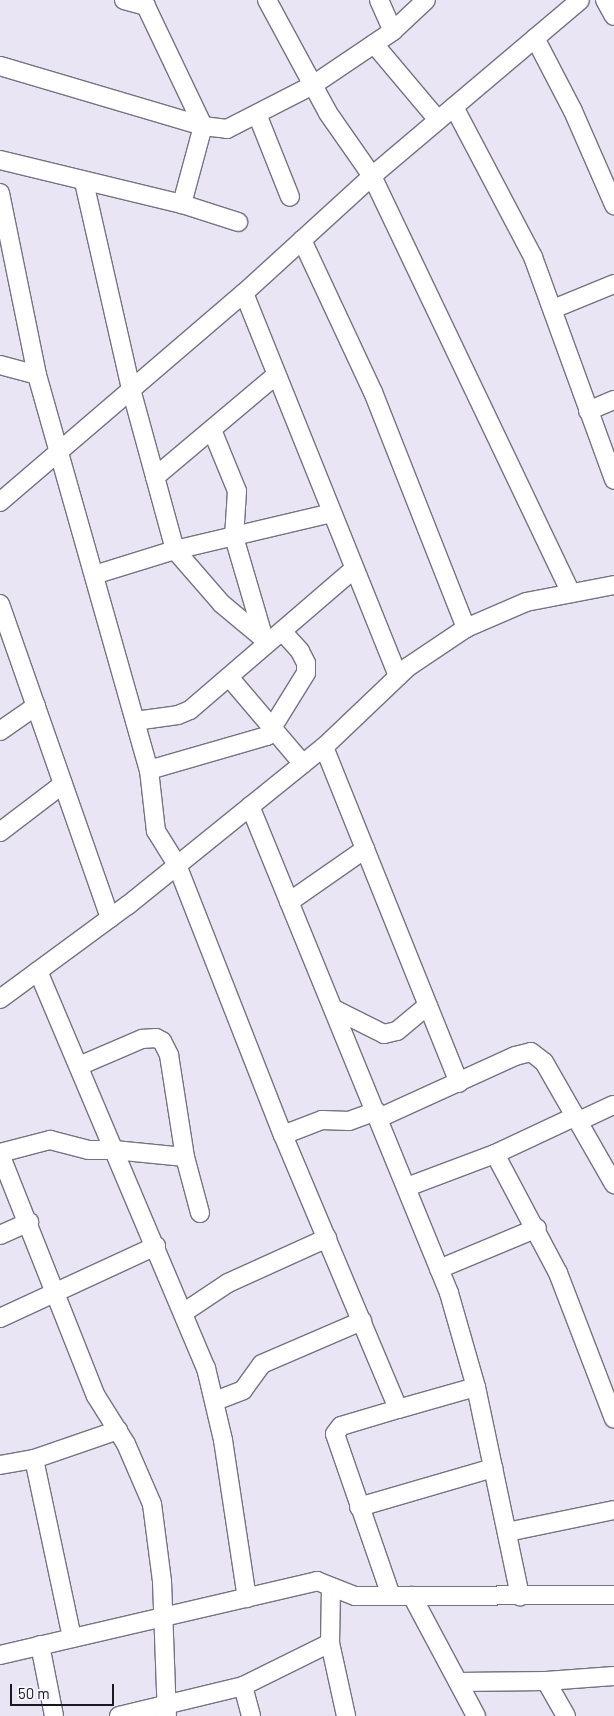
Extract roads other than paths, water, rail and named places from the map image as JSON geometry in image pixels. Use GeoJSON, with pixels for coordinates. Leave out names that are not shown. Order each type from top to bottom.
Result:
{"type":"FeatureCollection","features":[{"type":"Feature","properties":{"kind":"street"},"geometry":{"type":"LineString","coordinates":[[124,0],[144,3],[202,126],[182,204]]}},
{"type":"Feature","properties":{"kind":"street"},"geometry":{"type":"LineString","coordinates":[[267,0],[328,113],[372,176],[571,593]]}},
{"type":"Feature","properties":{"kind":"street"},"geometry":{"type":"LineString","coordinates":[[379,0],[393,31]]}},
{"type":"Feature","properties":{"kind":"street"},"geometry":{"type":"LineString","coordinates":[[0,66],[202,126],[227,129],[313,85],[393,31],[426,0]]}},
{"type":"Feature","properties":{"kind":"street"},"geometry":{"type":"LineString","coordinates":[[0,502],[244,293],[372,176],[580,0]]}},
{"type":"Feature","properties":{"kind":"street"},"geometry":{"type":"LineString","coordinates":[[606,0],[614,16]]}},
{"type":"Feature","properties":{"kind":"street"},"geometry":{"type":"LineString","coordinates":[[535,38],[573,111],[604,188],[614,205]]}},
{"type":"Feature","properties":{"kind":"street"},"geometry":{"type":"LineString","coordinates":[[374,44],[438,120]]}},
{"type":"Feature","properties":{"kind":"street"},"geometry":{"type":"LineString","coordinates":[[454,107],[522,234],[553,308],[614,480]]}},
{"type":"Feature","properties":{"kind":"street"},"geometry":{"type":"LineString","coordinates":[[257,114],[290,197]]}},
{"type":"Feature","properties":{"kind":"street"},"geometry":{"type":"LineString","coordinates":[[0,160],[84,182],[182,204],[238,222]]}},
{"type":"Feature","properties":{"kind":"street"},"geometry":{"type":"LineString","coordinates":[[84,182],[131,389],[176,550],[228,610],[265,642]]}},
{"type":"Feature","properties":{"kind":"street"},"geometry":{"type":"LineString","coordinates":[[0,193],[7,258],[59,452],[149,770],[156,831],[177,865],[283,1134],[398,1408]]}},
{"type":"Feature","properties":{"kind":"street"},"geometry":{"type":"LineString","coordinates":[[302,240],[373,392],[466,628]]}},
{"type":"Feature","properties":{"kind":"street"},"geometry":{"type":"LineString","coordinates":[[553,308],[614,284]]}},
{"type":"Feature","properties":{"kind":"street"},"geometry":{"type":"LineString","coordinates":[[244,293],[275,376],[398,676]]}},
{"type":"Feature","properties":{"kind":"street"},"geometry":{"type":"LineString","coordinates":[[0,364],[38,375]]}},
{"type":"Feature","properties":{"kind":"street"},"geometry":{"type":"LineString","coordinates":[[155,477],[275,376]]}},
{"type":"Feature","properties":{"kind":"street"},"geometry":{"type":"LineString","coordinates":[[588,411],[614,400]]}},
{"type":"Feature","properties":{"kind":"street"},"geometry":{"type":"LineString","coordinates":[[212,430],[237,491],[234,537],[265,642]]}},
{"type":"Feature","properties":{"kind":"street"},"geometry":{"type":"LineString","coordinates":[[94,575],[176,550],[331,513]]}},
{"type":"Feature","properties":{"kind":"street"},"geometry":{"type":"LineString","coordinates":[[135,721],[178,715],[190,710],[230,677],[265,642],[282,631],[354,569]]}},
{"type":"Feature","properties":{"kind":"street"},"geometry":{"type":"LineString","coordinates":[[0,999],[110,918],[177,865],[324,747],[398,676],[466,628],[526,602],[614,586]]}},
{"type":"Feature","properties":{"kind":"street"},"geometry":{"type":"LineString","coordinates":[[0,604],[110,918]]}},
{"type":"Feature","properties":{"kind":"street"},"geometry":{"type":"LineString","coordinates":[[149,770],[258,741],[273,729],[306,673],[306,663],[300,651],[282,631]]}},
{"type":"Feature","properties":{"kind":"street"},"geometry":{"type":"LineString","coordinates":[[230,677],[303,764]]}},
{"type":"Feature","properties":{"kind":"street"},"geometry":{"type":"LineString","coordinates":[[0,731],[36,706]]}},
{"type":"Feature","properties":{"kind":"street"},"geometry":{"type":"LineString","coordinates":[[324,747],[459,1083]]}},
{"type":"Feature","properties":{"kind":"street"},"geometry":{"type":"LineString","coordinates":[[0,832],[63,784]]}},
{"type":"Feature","properties":{"kind":"street"},"geometry":{"type":"LineString","coordinates":[[250,806],[439,1268],[476,1387],[520,1596]]}},
{"type":"Feature","properties":{"kind":"street"},"geometry":{"type":"LineString","coordinates":[[289,902],[365,849]]}},
{"type":"Feature","properties":{"kind":"street"},"geometry":{"type":"LineString","coordinates":[[38,972],[156,1246],[206,1368],[215,1402],[247,1598]]}},
{"type":"Feature","properties":{"kind":"street"},"geometry":{"type":"LineString","coordinates":[[334,1009],[384,1034],[397,1031],[428,1005]]}},
{"type":"Feature","properties":{"kind":"street"},"geometry":{"type":"LineString","coordinates":[[78,1066],[142,1039],[156,1038],[162,1042],[169,1055],[185,1157],[200,1213]]}},
{"type":"Feature","properties":{"kind":"street"},"geometry":{"type":"LineString","coordinates":[[283,1134],[322,1120],[349,1121],[378,1115],[459,1083],[515,1056],[531,1052],[544,1062],[614,1184]]}},
{"type":"Feature","properties":{"kind":"street"},"geometry":{"type":"LineString","coordinates":[[407,1187],[495,1154],[577,1118],[614,1105]]}},
{"type":"Feature","properties":{"kind":"street"},"geometry":{"type":"LineString","coordinates":[[167,1711],[162,1580],[152,1504],[118,1430],[96,1396],[29,1222],[0,1154],[50,1140],[90,1150],[114,1150],[185,1157]]}},
{"type":"Feature","properties":{"kind":"street"},"geometry":{"type":"LineString","coordinates":[[495,1154],[537,1228],[558,1273],[614,1419]]}},
{"type":"Feature","properties":{"kind":"street"},"geometry":{"type":"LineString","coordinates":[[0,1235],[29,1222]]}},
{"type":"Feature","properties":{"kind":"street"},"geometry":{"type":"LineString","coordinates":[[439,1268],[537,1228]]}},
{"type":"Feature","properties":{"kind":"street"},"geometry":{"type":"LineString","coordinates":[[183,1313],[228,1283],[327,1238]]}},
{"type":"Feature","properties":{"kind":"street"},"geometry":{"type":"LineString","coordinates":[[0,1318],[57,1294],[156,1246]]}},
{"type":"Feature","properties":{"kind":"street"},"geometry":{"type":"LineString","coordinates":[[215,1402],[243,1390],[262,1364],[362,1321]]}},
{"type":"Feature","properties":{"kind":"street"},"geometry":{"type":"LineString","coordinates":[[391,1596],[335,1434],[341,1426],[476,1387]]}},
{"type":"Feature","properties":{"kind":"street"},"geometry":{"type":"LineString","coordinates":[[0,1465],[34,1459],[118,1430]]}},
{"type":"Feature","properties":{"kind":"street"},"geometry":{"type":"LineString","coordinates":[[34,1459],[72,1638]]}},
{"type":"Feature","properties":{"kind":"street"},"geometry":{"type":"LineString","coordinates":[[359,1507],[493,1468]]}},
{"type":"Feature","properties":{"kind":"street"},"geometry":{"type":"LineString","coordinates":[[507,1532],[614,1510]]}},
{"type":"Feature","properties":{"kind":"street"},"geometry":{"type":"LineString","coordinates":[[0,1655],[317,1581],[355,1596],[614,1595]]}},
{"type":"Feature","properties":{"kind":"street"},"geometry":{"type":"LineString","coordinates":[[331,1587],[330,1643],[346,1716]]}},
{"type":"Feature","properties":{"kind":"street"},"geometry":{"type":"LineString","coordinates":[[412,1596],[476,1716]]}},
{"type":"Feature","properties":{"kind":"street"},"geometry":{"type":"LineString","coordinates":[[119,1716],[167,1711],[243,1686],[330,1643]]}},
{"type":"Feature","properties":{"kind":"street"},"geometry":{"type":"LineString","coordinates":[[40,1646],[54,1716]]}},
{"type":"Feature","properties":{"kind":"street"},"geometry":{"type":"LineString","coordinates":[[458,1682],[546,1681],[614,1676]]}},
{"type":"Feature","properties":{"kind":"street"},"geometry":{"type":"LineString","coordinates":[[546,1681],[566,1716]]}},
{"type":"Feature","properties":{"kind":"street"},"geometry":{"type":"LineString","coordinates":[[243,1686],[251,1716]]}}]}
